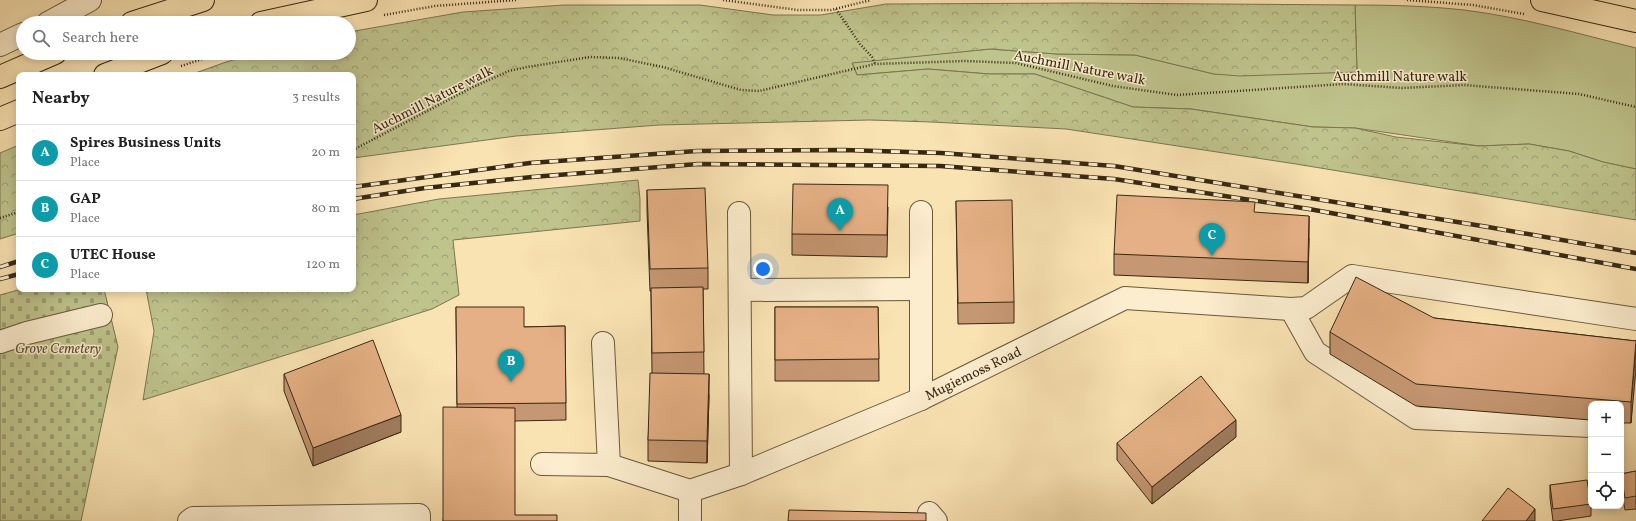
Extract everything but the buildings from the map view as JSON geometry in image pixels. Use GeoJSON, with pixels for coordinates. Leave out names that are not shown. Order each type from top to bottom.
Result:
{"type":"FeatureCollection","features":[{"type":"Feature","properties":{"kind":"main road"},"geometry":{"type":"LineString","coordinates":[[154,16],[203,0]]}},
{"type":"Feature","properties":{"kind":"main road"},"geometry":{"type":"LineString","coordinates":[[293,16],[366,0]]}},
{"type":"Feature","properties":{"kind":"main road"},"geometry":{"type":"LineString","coordinates":[[1542,0],[1636,21]]}},
{"type":"Feature","properties":{"kind":"main road"},"geometry":{"type":"LineString","coordinates":[[0,77],[39,60]]}},
{"type":"Feature","properties":{"kind":"main road"},"geometry":{"type":"LineString","coordinates":[[118,72],[170,60]]}},
{"type":"Feature","properties":{"kind":"main road"},"geometry":{"type":"LineString","coordinates":[[0,119],[16,112]]}},
{"type":"Feature","properties":{"kind":"street"},"geometry":{"type":"LineString","coordinates":[[61,16],[90,0]]}},
{"type":"Feature","properties":{"kind":"street"},"geometry":{"type":"LineString","coordinates":[[0,45],[16,37]]}},
{"type":"Feature","properties":{"kind":"street"},"geometry":{"type":"LineString","coordinates":[[921,212],[922,399]]}},
{"type":"Feature","properties":{"kind":"street"},"geometry":{"type":"LineString","coordinates":[[739,213],[741,474]]}},
{"type":"Feature","properties":{"kind":"street","name":"Mugiemoss Road"},"geometry":{"type":"LineString","coordinates":[[690,491],[741,474],[922,399],[1125,298],[1291,309],[1306,308],[1352,276],[1636,319]]}},
{"type":"Feature","properties":{"kind":"street"},"geometry":{"type":"LineString","coordinates":[[740,290],[921,289]]}},
{"type":"Feature","properties":{"kind":"street"},"geometry":{"type":"LineString","coordinates":[[1291,309],[1315,352],[1416,418],[1588,426]]}},
{"type":"Feature","properties":{"kind":"street"},"geometry":{"type":"LineString","coordinates":[[0,342],[27,333],[101,315]]}},
{"type":"Feature","properties":{"kind":"street"},"geometry":{"type":"LineString","coordinates":[[603,344],[609,465]]}},
{"type":"Feature","properties":{"kind":"street"},"geometry":{"type":"LineString","coordinates":[[542,464],[609,465],[690,491],[690,521]]}},
{"type":"Feature","properties":{"kind":"street"},"geometry":{"type":"LineString","coordinates":[[189,521],[193,518],[419,515],[419,521]]}},
{"type":"Feature","properties":{"kind":"path"},"geometry":{"type":"LineString","coordinates":[[383,15],[435,6],[516,0]]}},
{"type":"Feature","properties":{"kind":"path"},"geometry":{"type":"LineString","coordinates":[[723,0],[798,10],[836,9],[871,0]]}},
{"type":"Feature","properties":{"kind":"path"},"geometry":{"type":"LineString","coordinates":[[1407,0],[1473,5],[1526,14]]}},
{"type":"Feature","properties":{"kind":"path"},"geometry":{"type":"LineString","coordinates":[[836,9],[860,44],[872,57],[875,64]]}},
{"type":"Feature","properties":{"kind":"path","name":"Auchmill Nature walk"},"geometry":{"type":"LineString","coordinates":[[356,148],[471,88],[509,71],[590,57],[618,58],[663,67],[741,90],[759,91],[875,64],[965,61],[1016,63],[1113,86],[1177,95],[1343,84],[1402,88],[1464,85],[1579,94],[1636,107]]}},
{"type":"Feature","properties":{"kind":"path"},"geometry":{"type":"LineString","coordinates":[[0,218],[16,213]]}},
{"type":"Feature","properties":{"kind":"green space"},"geometry":{"type":"Polygon","coordinates":[[[1082,3],[1355,5],[1357,72],[1240,76],[1214,74],[1135,55],[1057,54],[990,49],[852,63],[857,75],[928,69],[989,74],[1035,74],[1133,107],[1191,109],[1313,127],[1355,128],[1396,137],[1479,146],[1529,144],[1569,151],[1603,162],[1636,169],[1636,220],[1296,164],[1066,129],[931,122],[870,120],[659,125],[516,136],[356,158],[356,72],[198,72],[233,60],[356,60],[356,31],[463,12],[564,5],[700,5],[773,15],[821,15],[886,4],[1082,3]]]}},
{"type":"Feature","properties":{"kind":"green space"},"geometry":{"type":"Polygon","coordinates":[[[1355,5],[1423,7],[1486,13],[1550,26],[1636,48],[1636,169],[1603,162],[1569,151],[1529,144],[1479,146],[1355,128],[1313,127],[1191,109],[1133,107],[1035,74],[989,74],[928,69],[857,75],[852,62],[990,49],[1057,54],[1135,55],[1214,74],[1357,72],[1355,5]]]}},
{"type":"Feature","properties":{"kind":"green space"},"geometry":{"type":"Polygon","coordinates":[[[16,146],[16,234],[0,239],[0,153],[16,146]]]}},
{"type":"Feature","properties":{"kind":"green space"},"geometry":{"type":"Polygon","coordinates":[[[638,180],[640,221],[453,240],[459,295],[432,309],[143,400],[154,331],[147,292],[356,292],[356,214],[439,199],[638,180]]]}},
{"type":"Feature","properties":{"kind":"green space","name":"Grove Cemetery"},"geometry":{"type":"Polygon","coordinates":[[[16,291],[16,292],[105,292],[118,347],[81,521],[0,521],[0,295],[16,291]]]}},
{"type":"Feature","properties":{"kind":"railway"},"geometry":{"type":"LineString","coordinates":[[356,187],[530,163],[697,151],[844,150],[941,153],[1114,166],[1488,227],[1636,253]]}},
{"type":"Feature","properties":{"kind":"railway"},"geometry":{"type":"LineString","coordinates":[[356,199],[425,188],[532,177],[698,164],[940,166],[1114,179],[1309,209],[1636,269]]}},
{"type":"Feature","properties":{"kind":"railway"},"geometry":{"type":"LineString","coordinates":[[0,267],[16,262]]}},
{"type":"Feature","properties":{"kind":"railway"},"geometry":{"type":"LineString","coordinates":[[0,279],[16,275]]}},
{"type":"Feature","properties":{"kind":"place","name":"Spires Business Units"},"geometry":{"type":"Point","coordinates":[840,231]}},
{"type":"Feature","properties":{"kind":"place","name":"UTEC House"},"geometry":{"type":"Point","coordinates":[1212,256]}},
{"type":"Feature","properties":{"kind":"place","name":"GAP"},"geometry":{"type":"Point","coordinates":[511,382]}}]}
